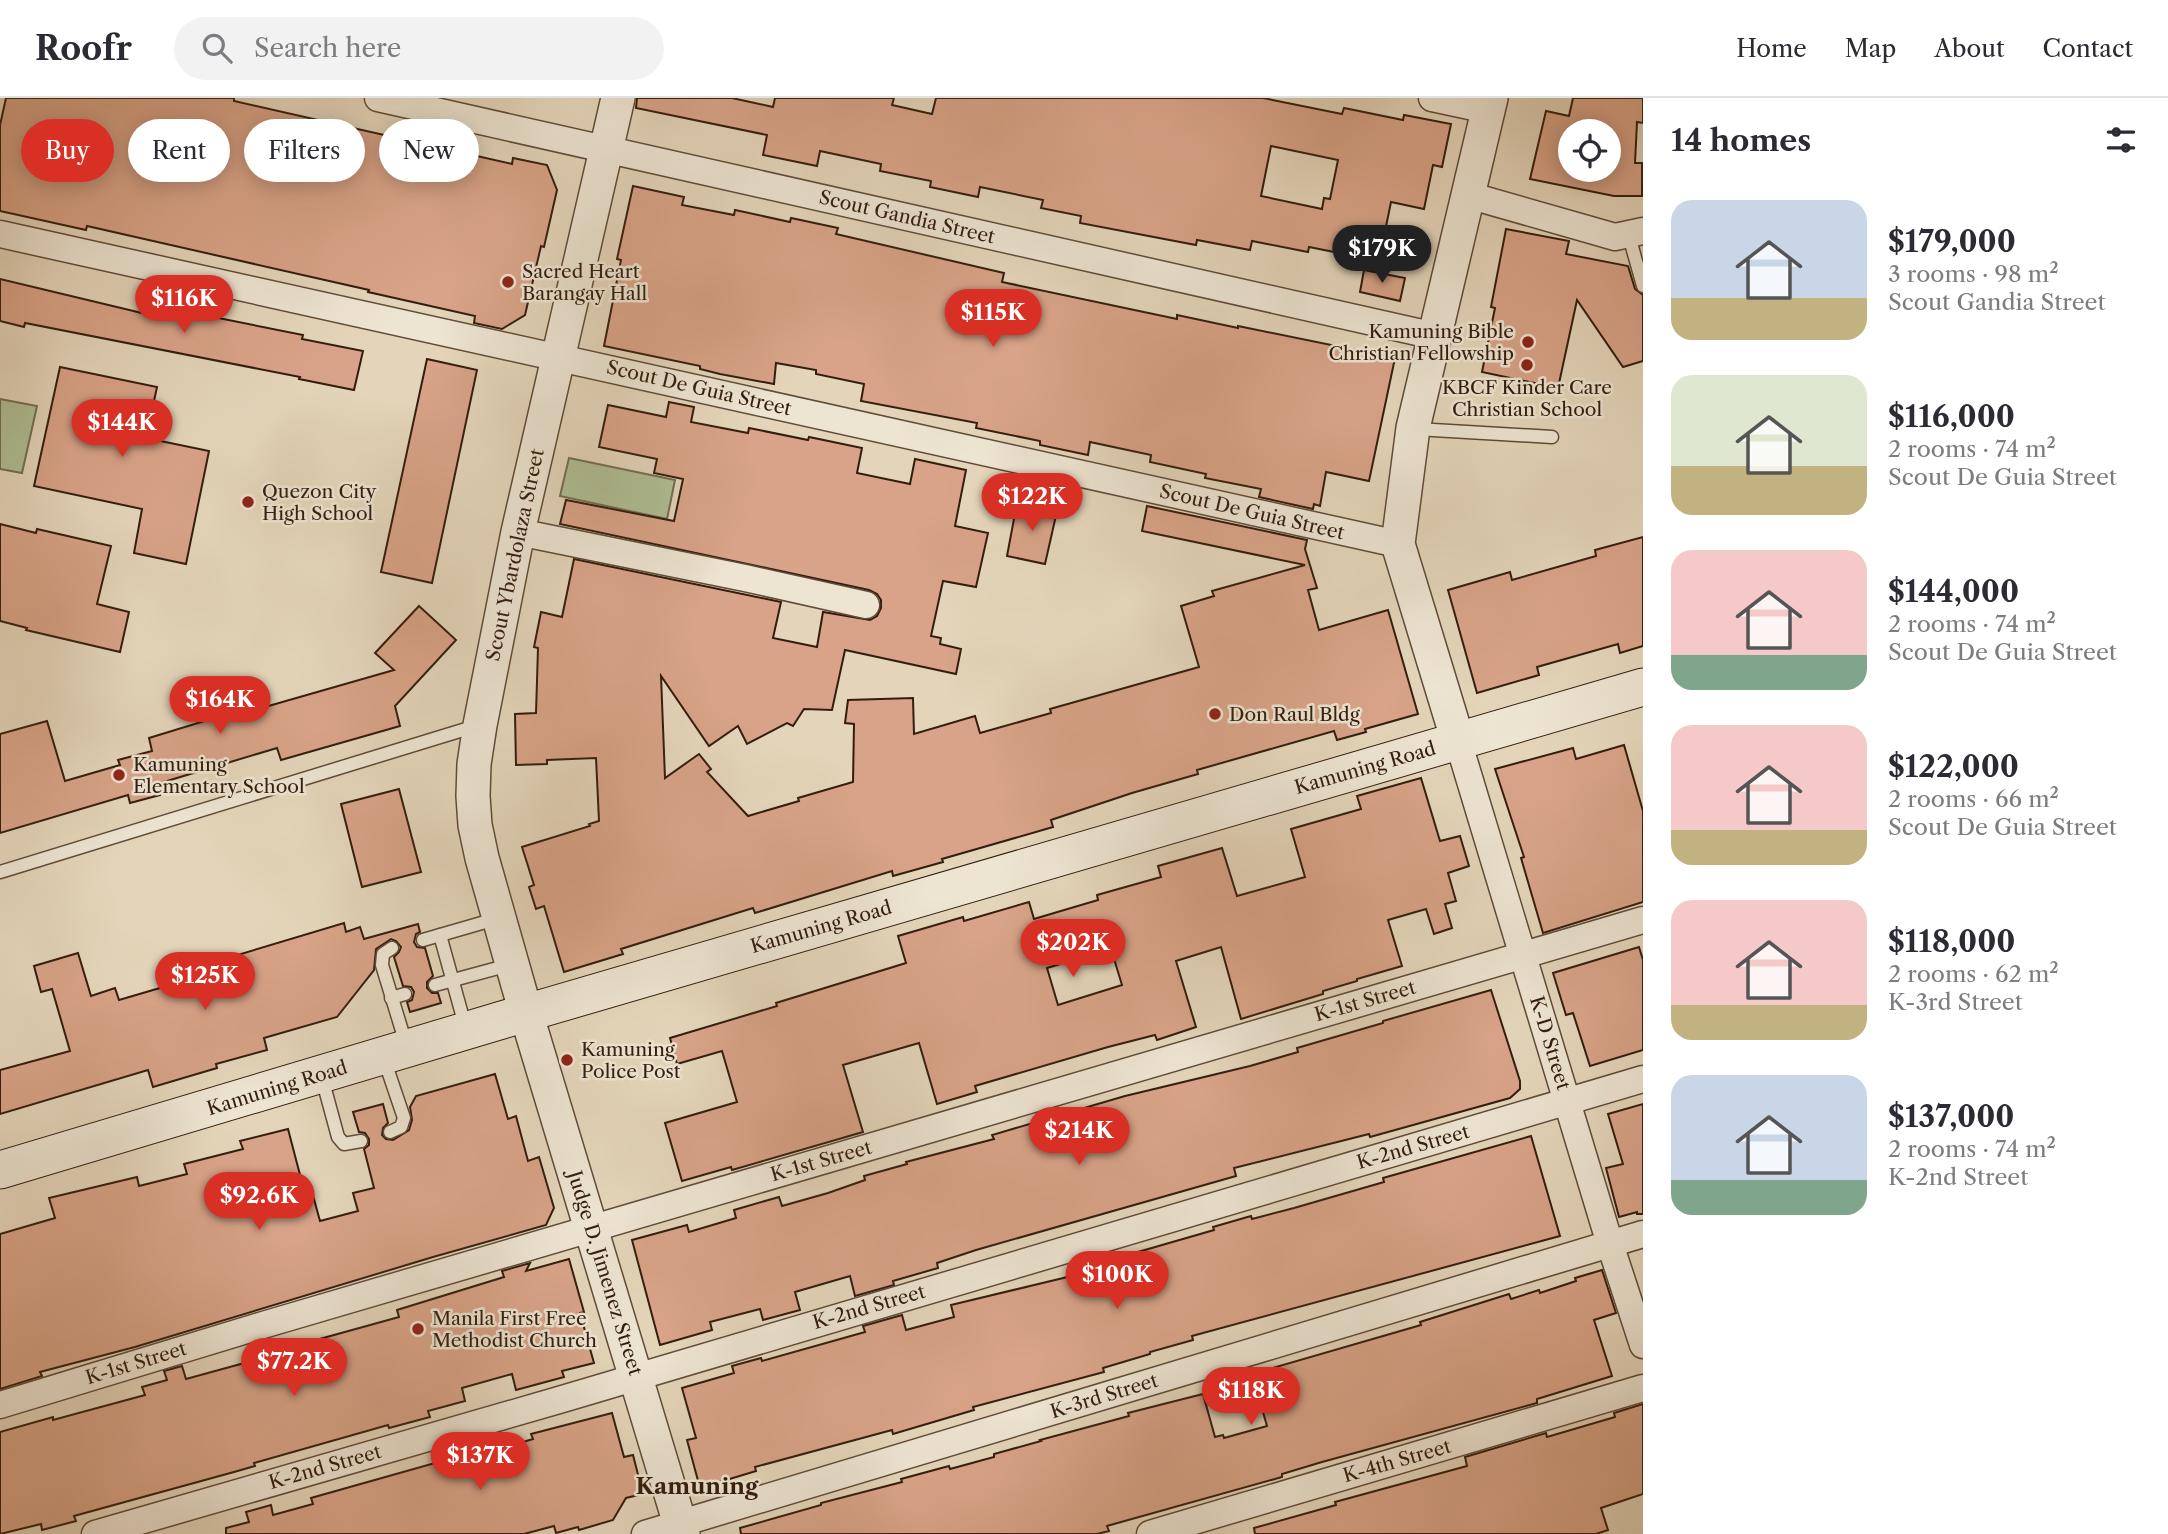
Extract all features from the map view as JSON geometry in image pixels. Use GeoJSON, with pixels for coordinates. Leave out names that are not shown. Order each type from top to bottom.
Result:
{"type":"FeatureCollection","features":[{"type":"Feature","properties":{"kind":"main road","name":"Kamuning Road"},"geometry":{"type":"LineString","coordinates":[[0,1170],[526,1013],[1643,687]]}},
{"type":"Feature","properties":{"kind":"street","name":"Scout Gandia Street"},"geometry":{"type":"LineString","coordinates":[[378,98],[1435,336]]}},
{"type":"Feature","properties":{"kind":"street","name":"Scout Ybardolaza Street"},"geometry":{"type":"LineString","coordinates":[[526,1013],[475,825],[474,764],[518,532],[618,98]]}},
{"type":"Feature","properties":{"kind":"street"},"geometry":{"type":"LineString","coordinates":[[1432,98],[1490,104],[1413,428],[1398,544],[1458,741]]}},
{"type":"Feature","properties":{"kind":"street"},"geometry":{"type":"LineString","coordinates":[[1468,195],[1615,237],[1636,234]]}},
{"type":"Feature","properties":{"kind":"street","name":"Scout De Guia Street"},"geometry":{"type":"LineString","coordinates":[[0,234],[1398,544]]}},
{"type":"Feature","properties":{"kind":"street"},"geometry":{"type":"LineString","coordinates":[[518,532],[866,605]]}},
{"type":"Feature","properties":{"kind":"street","name":"K-D Street"},"geometry":{"type":"LineString","coordinates":[[1458,741],[1609,1244],[1643,1345]]}},
{"type":"Feature","properties":{"kind":"street","name":"K-1st Street"},"geometry":{"type":"LineString","coordinates":[[0,1405],[591,1228],[1643,920]]}},
{"type":"Feature","properties":{"kind":"street","name":"Judge D. Jimenez Street"},"geometry":{"type":"LineString","coordinates":[[526,1013],[681,1529]]}},
{"type":"Feature","properties":{"kind":"street","name":"K-2nd Street"},"geometry":{"type":"LineString","coordinates":[[95,1534],[1643,1079]]}},
{"type":"Feature","properties":{"kind":"street","name":"K-3rd Street"},"geometry":{"type":"LineString","coordinates":[[645,1534],[681,1529],[1643,1234]]}},
{"type":"Feature","properties":{"kind":"street","name":"K-4th Street"},"geometry":{"type":"LineString","coordinates":[[1150,1534],[1643,1388]]}},
{"type":"Feature","properties":{"kind":"lane"},"geometry":{"type":"LineString","coordinates":[[1636,234],[1643,285]]}},
{"type":"Feature","properties":{"kind":"lane"},"geometry":{"type":"LineString","coordinates":[[1413,428],[1552,437]]}},
{"type":"Feature","properties":{"kind":"lane"},"geometry":{"type":"LineString","coordinates":[[0,872],[480,725]]}},
{"type":"Feature","properties":{"kind":"lane"},"geometry":{"type":"LineString","coordinates":[[423,940],[499,918]]}},
{"type":"Feature","properties":{"kind":"lane"},"geometry":{"type":"LineString","coordinates":[[439,935],[467,1031]]}},
{"type":"Feature","properties":{"kind":"lane"},"geometry":{"type":"LineString","coordinates":[[390,1132],[401,1128],[404,1118],[391,998],[382,965],[383,954],[392,948]]}},
{"type":"Feature","properties":{"kind":"lane"},"geometry":{"type":"LineString","coordinates":[[435,985],[512,964]]}},
{"type":"Feature","properties":{"kind":"lane"},"geometry":{"type":"LineString","coordinates":[[391,998],[405,994]]}},
{"type":"Feature","properties":{"kind":"lane"},"geometry":{"type":"LineString","coordinates":[[321,1074],[338,1138],[344,1144],[361,1141]]}},
{"type":"Feature","properties":{"kind":"green space"},"geometry":{"type":"Polygon","coordinates":[[[0,399],[37,406],[22,473],[0,469],[0,399]]]}},
{"type":"Feature","properties":{"kind":"green space"},"geometry":{"type":"Polygon","coordinates":[[[569,458],[675,480],[667,519],[560,496],[569,458]]]}},
{"type":"Feature","properties":{"kind":"building"},"geometry":{"type":"Polygon","coordinates":[[[6,98],[234,98],[234,101],[313,119],[244,119],[244,182],[365,182],[365,131],[379,134],[379,182],[479,182],[479,157],[512,164],[513,158],[547,165],[557,190],[525,315],[502,329],[474,323],[475,316],[368,292],[369,290],[87,226],[86,230],[0,211],[0,125],[6,98]]]}},
{"type":"Feature","properties":{"kind":"building"},"geometry":{"type":"Polygon","coordinates":[[[637,98],[732,98],[773,107],[775,98],[894,98],[892,105],[932,114],[936,98],[1263,98],[1342,114],[1344,108],[1403,120],[1404,115],[1451,124],[1442,167],[1433,165],[1424,209],[1391,202],[1379,261],[1309,247],[1308,252],[1252,241],[1250,250],[1197,240],[1196,245],[1080,223],[1081,216],[1041,208],[1043,200],[980,187],[978,197],[930,187],[931,181],[880,171],[881,164],[820,151],[817,166],[763,155],[767,135],[636,108],[637,98]],[[1271,146],[1261,196],[1322,209],[1324,198],[1330,199],[1338,160],[1271,146]]]}},
{"type":"Feature","properties":{"kind":"building"},"geometry":{"type":"Polygon","coordinates":[[[1573,98],[1643,98],[1643,123],[1637,122],[1635,163],[1642,163],[1642,196],[1614,196],[1530,179],[1546,111],[1569,116],[1573,98]]]}},
{"type":"Feature","properties":{"kind":"building"},"geometry":{"type":"Polygon","coordinates":[[[633,186],[684,197],[682,205],[734,215],[735,210],[790,222],[791,218],[838,228],[836,234],[1004,273],[1002,282],[1177,319],[1177,315],[1395,358],[1369,481],[1326,472],[1320,506],[1314,504],[1313,509],[1259,497],[1261,489],[1205,478],[1206,474],[1150,462],[1151,455],[1090,442],[1088,455],[1040,445],[1040,441],[976,428],[977,423],[861,401],[864,384],[816,374],[816,370],[776,363],[774,384],[604,346],[621,260],[617,259],[633,186]]]}},
{"type":"Feature","properties":{"kind":"building"},"geometry":{"type":"Polygon","coordinates":[[[1506,229],[1569,241],[1566,254],[1628,266],[1635,289],[1643,295],[1643,361],[1623,367],[1577,300],[1558,388],[1482,372],[1495,308],[1491,307],[1506,229]]]}},
{"type":"Feature","properties":{"kind":"building"},"geometry":{"type":"Polygon","coordinates":[[[1364,270],[1405,278],[1400,301],[1360,292],[1364,270]]]}},
{"type":"Feature","properties":{"kind":"building"},"geometry":{"type":"Polygon","coordinates":[[[0,279],[146,314],[148,304],[303,335],[302,339],[363,351],[354,390],[25,323],[24,327],[0,321],[0,279]]]}},
{"type":"Feature","properties":{"kind":"building"},"geometry":{"type":"Polygon","coordinates":[[[427,359],[477,370],[432,583],[381,572],[427,359]]]}},
{"type":"Feature","properties":{"kind":"building"},"geometry":{"type":"Polygon","coordinates":[[[60,367],[157,387],[146,438],[209,451],[186,564],[134,553],[142,509],[34,486],[60,367]]]}},
{"type":"Feature","properties":{"kind":"building"},"geometry":{"type":"Polygon","coordinates":[[[669,402],[694,407],[691,422],[748,433],[749,428],[808,440],[809,437],[862,448],[857,473],[910,484],[915,459],[966,470],[955,526],[988,533],[976,587],[943,581],[931,636],[941,638],[940,644],[961,649],[956,674],[845,650],[832,710],[804,709],[793,726],[787,723],[747,744],[738,726],[709,746],[661,676],[665,778],[699,754],[711,769],[707,772],[748,816],[853,782],[854,724],[845,723],[848,700],[913,698],[914,734],[975,716],[980,733],[1051,713],[1050,709],[1199,667],[1181,606],[1214,596],[1212,591],[1305,565],[1142,531],[1147,506],[1307,540],[1305,549],[1317,588],[1308,590],[1319,630],[1388,610],[1418,714],[1337,740],[1334,731],[1197,770],[1198,774],[1051,820],[1053,827],[893,876],[892,871],[755,913],[753,908],[621,949],[623,954],[564,972],[544,906],[536,909],[529,887],[534,885],[522,847],[599,821],[596,758],[547,760],[547,764],[516,765],[515,714],[536,713],[538,648],[534,647],[541,612],[562,617],[574,559],[781,602],[773,638],[817,647],[823,612],[870,620],[877,616],[881,608],[881,600],[877,594],[869,590],[560,524],[566,500],[674,521],[683,479],[654,473],[657,459],[599,447],[608,405],[666,417],[669,402]]]}},
{"type":"Feature","properties":{"kind":"building"},"geometry":{"type":"Polygon","coordinates":[[[1017,503],[1057,511],[1045,564],[1007,556],[1017,503]]]}},
{"type":"Feature","properties":{"kind":"building"},"geometry":{"type":"Polygon","coordinates":[[[0,524],[36,533],[37,529],[111,546],[97,604],[129,612],[120,652],[26,630],[27,628],[0,621],[0,524]]]}},
{"type":"Feature","properties":{"kind":"building"},"geometry":{"type":"Polygon","coordinates":[[[1643,537],[1643,646],[1620,653],[1618,644],[1537,667],[1539,675],[1477,693],[1448,590],[1510,572],[1512,580],[1596,556],[1595,550],[1643,537]]]}},
{"type":"Feature","properties":{"kind":"building"},"geometry":{"type":"Polygon","coordinates":[[[419,606],[456,640],[395,706],[400,726],[281,760],[277,748],[157,784],[160,795],[130,803],[128,795],[0,833],[0,734],[47,721],[65,781],[120,765],[118,760],[152,751],[149,738],[257,705],[258,709],[394,670],[375,653],[419,606]]]}},
{"type":"Feature","properties":{"kind":"building"},"geometry":{"type":"Polygon","coordinates":[[[1624,745],[1643,811],[1643,902],[1543,933],[1521,858],[1524,857],[1495,769],[1573,748],[1576,759],[1624,745]]]}},
{"type":"Feature","properties":{"kind":"building"},"geometry":{"type":"Polygon","coordinates":[[[1421,778],[1440,841],[1460,836],[1469,866],[1448,873],[1456,901],[1445,904],[1452,928],[1434,934],[1426,909],[1388,920],[1402,966],[1241,1019],[1221,947],[1176,961],[1196,1027],[1157,1040],[1155,1035],[1108,1047],[975,1086],[977,1092],[937,1104],[919,1043],[843,1065],[863,1132],[732,1170],[731,1167],[682,1181],[665,1123],[737,1102],[722,1051],[677,1064],[670,1038],[906,963],[898,936],[1029,902],[1034,919],[1098,900],[1097,895],[1161,877],[1158,866],[1222,848],[1237,896],[1305,877],[1291,829],[1361,809],[1357,796],[1421,778]],[[1111,949],[1047,968],[1058,1005],[1122,985],[1111,949]]]}},
{"type":"Feature","properties":{"kind":"building"},"geometry":{"type":"Polygon","coordinates":[[[399,789],[421,872],[362,887],[341,804],[399,789]]]}},
{"type":"Feature","properties":{"kind":"building"},"geometry":{"type":"Polygon","coordinates":[[[344,923],[346,932],[360,927],[364,939],[418,924],[420,932],[416,934],[414,942],[417,947],[425,948],[433,976],[427,982],[427,988],[432,993],[438,993],[441,1003],[410,1012],[407,1002],[412,1000],[414,992],[411,987],[403,986],[394,957],[401,947],[391,939],[376,949],[374,970],[337,1017],[264,1038],[267,1050],[216,1064],[217,1068],[153,1087],[148,1070],[0,1114],[0,1070],[70,1051],[52,989],[41,992],[34,966],[78,953],[91,996],[115,988],[119,1000],[194,978],[191,969],[344,923]]]}},
{"type":"Feature","properties":{"kind":"building"},"geometry":{"type":"Polygon","coordinates":[[[1639,947],[1643,960],[1643,1050],[1590,1066],[1573,1013],[1566,1015],[1553,973],[1639,947]]]}},
{"type":"Feature","properties":{"kind":"building"},"geometry":{"type":"Polygon","coordinates":[[[1491,990],[1520,1081],[1520,1089],[1510,1098],[1370,1137],[1369,1134],[1234,1168],[1236,1176],[976,1250],[937,1263],[938,1268],[893,1281],[894,1285],[855,1296],[850,1276],[795,1292],[800,1310],[763,1320],[760,1309],[710,1322],[712,1330],[660,1345],[632,1240],[687,1225],[689,1232],[736,1218],[734,1210],[779,1197],[782,1206],[828,1193],[865,1180],[864,1176],[907,1164],[906,1162],[994,1139],[992,1135],[1125,1096],[1250,1066],[1298,1052],[1297,1048],[1491,990]]]}},
{"type":"Feature","properties":{"kind":"building"},"geometry":{"type":"Polygon","coordinates":[[[495,1074],[508,1119],[516,1116],[528,1161],[539,1157],[554,1208],[546,1225],[135,1347],[40,1372],[42,1376],[0,1389],[0,1234],[55,1218],[49,1198],[137,1177],[139,1186],[187,1174],[184,1164],[243,1149],[240,1141],[288,1129],[305,1194],[312,1192],[320,1221],[358,1211],[353,1193],[374,1188],[364,1149],[369,1145],[369,1139],[365,1133],[359,1132],[353,1112],[383,1104],[388,1123],[383,1128],[382,1135],[393,1140],[409,1130],[412,1120],[410,1107],[416,1096],[495,1074]]]}},
{"type":"Feature","properties":{"kind":"building"},"geometry":{"type":"Polygon","coordinates":[[[1643,1104],[1643,1214],[1637,1212],[1619,1217],[1606,1168],[1623,1164],[1608,1114],[1643,1104]]]}},
{"type":"Feature","properties":{"kind":"building"},"geometry":{"type":"Polygon","coordinates":[[[1531,1136],[1560,1236],[1192,1336],[1193,1340],[1103,1368],[1104,1372],[973,1407],[974,1410],[893,1434],[892,1430],[755,1467],[756,1471],[700,1488],[687,1440],[696,1438],[682,1388],[734,1373],[732,1366],[761,1358],[762,1361],[865,1332],[863,1326],[902,1315],[906,1330],[954,1317],[951,1305],[1080,1274],[1079,1269],[1214,1230],[1213,1227],[1294,1208],[1384,1182],[1383,1178],[1531,1136]]]}},
{"type":"Feature","properties":{"kind":"building"},"geometry":{"type":"Polygon","coordinates":[[[569,1259],[584,1312],[580,1313],[594,1363],[562,1371],[564,1377],[516,1390],[512,1374],[462,1388],[465,1401],[428,1411],[430,1417],[389,1428],[388,1425],[254,1463],[255,1466],[74,1516],[76,1521],[42,1530],[41,1524],[0,1534],[0,1432],[145,1395],[142,1387],[167,1380],[164,1371],[182,1366],[186,1379],[318,1346],[316,1340],[399,1317],[397,1310],[504,1277],[502,1271],[530,1263],[526,1271],[569,1259]]]}},
{"type":"Feature","properties":{"kind":"building"},"geometry":{"type":"Polygon","coordinates":[[[1602,1270],[1616,1313],[1594,1320],[1612,1376],[1537,1399],[1537,1403],[1322,1462],[1282,1474],[1282,1477],[1107,1526],[1109,1531],[1097,1534],[741,1534],[740,1528],[821,1503],[902,1482],[901,1479],[949,1466],[950,1469],[994,1457],[994,1454],[1040,1440],[1129,1416],[1128,1413],[1203,1394],[1215,1437],[1223,1435],[1224,1438],[1267,1426],[1252,1374],[1421,1325],[1420,1322],[1509,1294],[1511,1299],[1539,1290],[1540,1293],[1602,1270]]]}},
{"type":"Feature","properties":{"kind":"building"},"geometry":{"type":"Polygon","coordinates":[[[1643,1404],[1643,1494],[1601,1508],[1608,1530],[1596,1534],[1255,1534],[1254,1528],[1336,1505],[1335,1502],[1467,1466],[1465,1457],[1546,1433],[1547,1437],[1615,1417],[1614,1413],[1643,1404]]]}},
{"type":"Feature","properties":{"kind":"building"},"geometry":{"type":"Polygon","coordinates":[[[612,1413],[624,1457],[633,1455],[643,1494],[626,1498],[613,1520],[579,1530],[578,1527],[556,1533],[554,1526],[524,1534],[226,1534],[226,1528],[249,1522],[246,1512],[271,1505],[273,1515],[313,1504],[311,1498],[442,1461],[443,1466],[533,1439],[531,1434],[612,1413]]]}},
{"type":"Feature","properties":{"kind":"place","name":"Sacred Heart Barangay Hall"},"geometry":{"type":"Point","coordinates":[508,282]}},
{"type":"Feature","properties":{"kind":"place","name":"Kamuning Bible Christian Fellowship"},"geometry":{"type":"Point","coordinates":[1528,342]}},
{"type":"Feature","properties":{"kind":"place","name":"KBCF Kinder Care Christian School"},"geometry":{"type":"Point","coordinates":[1527,365]}},
{"type":"Feature","properties":{"kind":"place","name":"Quezon City High School"},"geometry":{"type":"Point","coordinates":[248,502]}},
{"type":"Feature","properties":{"kind":"place","name":"Don Raul Bldg"},"geometry":{"type":"Point","coordinates":[1215,714]}},
{"type":"Feature","properties":{"kind":"place","name":"Kamuning Elementary School"},"geometry":{"type":"Point","coordinates":[119,775]}},
{"type":"Feature","properties":{"kind":"place","name":"Kamuning Police Post"},"geometry":{"type":"Point","coordinates":[567,1060]}},
{"type":"Feature","properties":{"kind":"place","name":"Manila First Free Methodist Church"},"geometry":{"type":"Point","coordinates":[418,1329]}},
{"type":"Feature","properties":{"kind":"district","name":"Kamuning"},"geometry":{"type":"Point","coordinates":[697,1486]}}]}
